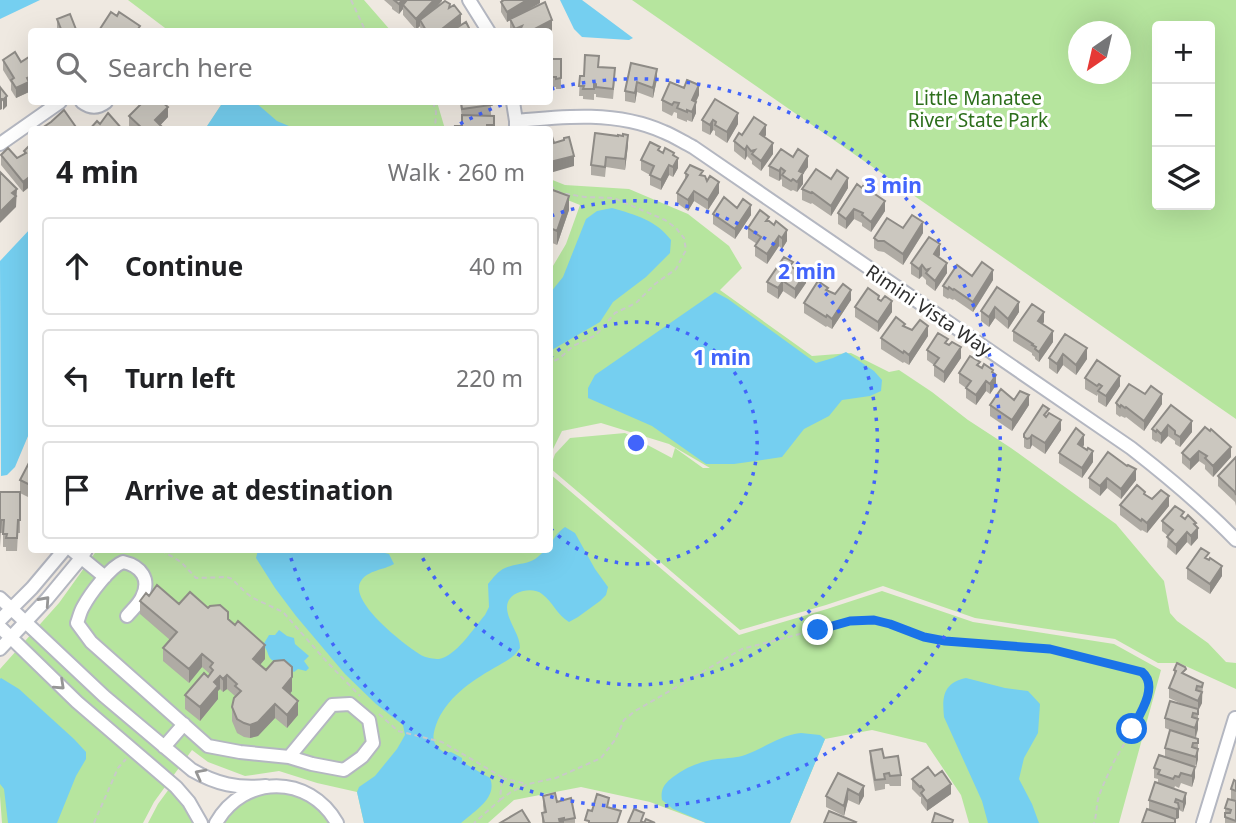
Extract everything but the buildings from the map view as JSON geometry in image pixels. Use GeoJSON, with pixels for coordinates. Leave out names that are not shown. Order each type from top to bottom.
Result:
{"type":"FeatureCollection","features":[{"type":"Feature","properties":{"kind":"street"},"geometry":{"type":"LineString","coordinates":[[469,0],[486,28]]}},
{"type":"Feature","properties":{"kind":"street"},"geometry":{"type":"LineString","coordinates":[[0,144],[56,105]]}},
{"type":"Feature","properties":{"kind":"street"},"geometry":{"type":"LineString","coordinates":[[513,105],[516,125]]}},
{"type":"Feature","properties":{"kind":"street","name":"Rimini Vista Way"},"geometry":{"type":"LineString","coordinates":[[516,125],[549,118],[598,117],[662,131],[693,148],[1131,448],[1236,540]]}},
{"type":"Feature","properties":{"kind":"street"},"geometry":{"type":"LineString","coordinates":[[0,620],[32,589],[62,553]]}},
{"type":"Feature","properties":{"kind":"street"},"geometry":{"type":"LineString","coordinates":[[0,649],[47,599],[79,553]]}},
{"type":"Feature","properties":{"kind":"street"},"geometry":{"type":"LineString","coordinates":[[81,553],[105,577]]}},
{"type":"Feature","properties":{"kind":"street"},"geometry":{"type":"LineString","coordinates":[[127,615],[145,590],[140,569],[123,562],[115,565],[105,577],[82,608],[77,623],[91,642],[208,746],[289,757],[344,771],[362,757],[373,743],[369,720],[350,704],[332,705],[289,757]]}},
{"type":"Feature","properties":{"kind":"street"},"geometry":{"type":"LineString","coordinates":[[0,598],[104,696],[192,770],[238,787],[284,786],[308,794],[327,810],[337,823]]}},
{"type":"Feature","properties":{"kind":"street"},"geometry":{"type":"LineString","coordinates":[[0,628],[77,702],[176,787],[189,802],[201,823]]}},
{"type":"Feature","properties":{"kind":"street"},"geometry":{"type":"LineString","coordinates":[[1203,823],[1235,718]]}},
{"type":"Feature","properties":{"kind":"street"},"geometry":{"type":"LineString","coordinates":[[164,747],[184,724]]}},
{"type":"Feature","properties":{"kind":"street"},"geometry":{"type":"LineString","coordinates":[[216,823],[233,802],[266,786]]}},
{"type":"Feature","properties":{"kind":"path"},"geometry":{"type":"LineString","coordinates":[[351,0],[364,28]]}},
{"type":"Feature","properties":{"kind":"path"},"geometry":{"type":"LineString","coordinates":[[434,105],[435,126]]}},
{"type":"Feature","properties":{"kind":"path"},"geometry":{"type":"LineString","coordinates":[[553,188],[561,193],[585,197],[614,198],[665,220],[684,238],[686,250],[679,266],[670,275],[655,284],[636,303],[615,313],[596,335],[573,346],[553,363]]}},
{"type":"Feature","properties":{"kind":"path"},"geometry":{"type":"LineString","coordinates":[[166,553],[181,562],[196,578],[232,579],[253,598],[283,612],[367,703]]}},
{"type":"Feature","properties":{"kind":"path"},"geometry":{"type":"LineString","coordinates":[[474,823],[511,792],[528,784],[556,778],[601,758],[615,740],[624,720],[635,711],[742,649],[850,621],[874,620],[924,637],[1050,649],[1146,675],[1149,683],[1144,707],[1113,763],[1098,798],[1094,823]]}},
{"type":"Feature","properties":{"kind":"path"},"geometry":{"type":"LineString","coordinates":[[377,712],[398,731],[442,742],[502,778],[528,784]]}},
{"type":"Feature","properties":{"kind":"path"},"geometry":{"type":"LineString","coordinates":[[94,823],[118,768],[133,750]]}},
{"type":"Feature","properties":{"kind":"path"},"geometry":{"type":"LineString","coordinates":[[500,800],[502,778]]}},
{"type":"Feature","properties":{"kind":"green space"},"geometry":{"type":"Polygon","coordinates":[[[128,0],[364,0],[388,28],[165,28],[128,0]]]}},
{"type":"Feature","properties":{"kind":"green space","name":"Little Manatee River State Park"},"geometry":{"type":"Polygon","coordinates":[[[632,0],[1236,0],[1236,419],[632,0]]]}},
{"type":"Feature","properties":{"kind":"green space"},"geometry":{"type":"Polygon","coordinates":[[[221,105],[438,105],[444,126],[208,126],[221,105]]]}},
{"type":"Feature","properties":{"kind":"green space"},"geometry":{"type":"Polygon","coordinates":[[[553,180],[565,185],[629,189],[688,214],[729,246],[742,268],[720,290],[812,356],[851,353],[889,372],[899,370],[1116,524],[1164,581],[1170,613],[1208,643],[1226,662],[1236,663],[1236,689],[1179,663],[1158,663],[1115,639],[975,618],[883,586],[740,630],[553,471],[555,454],[570,438],[625,433],[672,458],[675,448],[703,468],[710,468],[669,444],[601,423],[562,431],[553,449],[553,266],[566,244],[580,205],[553,194],[553,180]]]}},
{"type":"Feature","properties":{"kind":"green space"},"geometry":{"type":"Polygon","coordinates":[[[553,477],[739,635],[882,591],[973,622],[1114,644],[1161,670],[1119,823],[969,823],[961,795],[926,743],[872,730],[825,739],[790,823],[706,823],[650,802],[581,787],[514,800],[488,823],[364,823],[357,792],[279,771],[245,776],[208,762],[192,750],[154,802],[143,823],[2,823],[0,669],[59,603],[95,553],[553,553],[553,477]]]}},
{"type":"Feature","properties":{"kind":"green space"},"geometry":{"type":"Polygon","coordinates":[[[169,789],[188,810],[195,823],[148,823],[169,789]]]}},
{"type":"Feature","properties":{"kind":"green space"},"geometry":{"type":"Polygon","coordinates":[[[278,791],[308,801],[330,823],[222,823],[246,801],[278,791]]]}},
{"type":"Feature","properties":{"kind":"water"},"geometry":{"type":"Polygon","coordinates":[[[0,0],[40,0],[0,19],[0,0]]]}},
{"type":"Feature","properties":{"kind":"water"},"geometry":{"type":"Polygon","coordinates":[[[560,0],[582,0],[633,38],[582,37],[574,29],[560,0]]]}},
{"type":"Feature","properties":{"kind":"water"},"geometry":{"type":"Polygon","coordinates":[[[221,105],[258,105],[277,121],[289,126],[207,126],[221,105]]]}},
{"type":"Feature","properties":{"kind":"water"},"geometry":{"type":"Polygon","coordinates":[[[612,208],[652,223],[671,240],[670,253],[646,277],[613,302],[600,322],[553,349],[553,289],[563,277],[586,219],[597,211],[612,208]]]}},
{"type":"Feature","properties":{"kind":"water"},"geometry":{"type":"Polygon","coordinates":[[[28,231],[28,436],[15,467],[7,475],[1,476],[0,261],[28,231]]]}},
{"type":"Feature","properties":{"kind":"water"},"geometry":{"type":"Polygon","coordinates":[[[715,292],[816,363],[846,352],[874,371],[882,380],[881,391],[870,396],[842,400],[829,416],[804,429],[782,457],[734,464],[706,464],[652,426],[588,398],[588,388],[595,375],[715,292]]]}},
{"type":"Feature","properties":{"kind":"water"},"geometry":{"type":"Polygon","coordinates":[[[565,527],[575,533],[608,587],[606,595],[569,622],[538,592],[521,591],[511,597],[507,607],[520,648],[512,657],[476,679],[452,699],[440,715],[434,730],[434,741],[441,750],[462,758],[462,762],[490,778],[492,785],[488,798],[461,823],[364,823],[357,792],[359,787],[375,776],[397,749],[405,735],[403,725],[345,674],[275,588],[256,558],[257,553],[389,554],[394,564],[372,572],[361,581],[359,590],[363,600],[381,623],[405,643],[423,656],[439,659],[458,648],[485,615],[489,607],[488,584],[496,575],[505,568],[530,561],[542,553],[553,553],[553,540],[565,527]]]}},
{"type":"Feature","properties":{"kind":"water"},"geometry":{"type":"Polygon","coordinates":[[[279,630],[294,638],[295,644],[309,656],[304,661],[309,668],[306,671],[298,669],[294,672],[269,656],[263,645],[269,635],[275,635],[279,630]]]}},
{"type":"Feature","properties":{"kind":"water"},"geometry":{"type":"Polygon","coordinates":[[[1,678],[19,689],[86,752],[86,759],[57,823],[8,823],[4,789],[0,784],[1,678]]]}},
{"type":"Feature","properties":{"kind":"water"},"geometry":{"type":"Polygon","coordinates":[[[966,678],[1028,691],[1040,704],[1038,733],[1024,758],[1019,779],[1039,823],[988,823],[982,801],[944,717],[943,703],[948,687],[966,678]]]}},
{"type":"Feature","properties":{"kind":"water"},"geometry":{"type":"Polygon","coordinates":[[[801,733],[820,735],[825,739],[790,823],[706,823],[673,809],[662,800],[665,784],[688,767],[742,756],[786,736],[801,733]]]}},
{"type":"Feature","properties":{"kind":"route"},"geometry":{"type":"LineString","coordinates":[[818,630],[850,621],[874,620],[924,637],[1050,649],[1142,672],[1149,683],[1147,696],[1132,729]]}}]}
